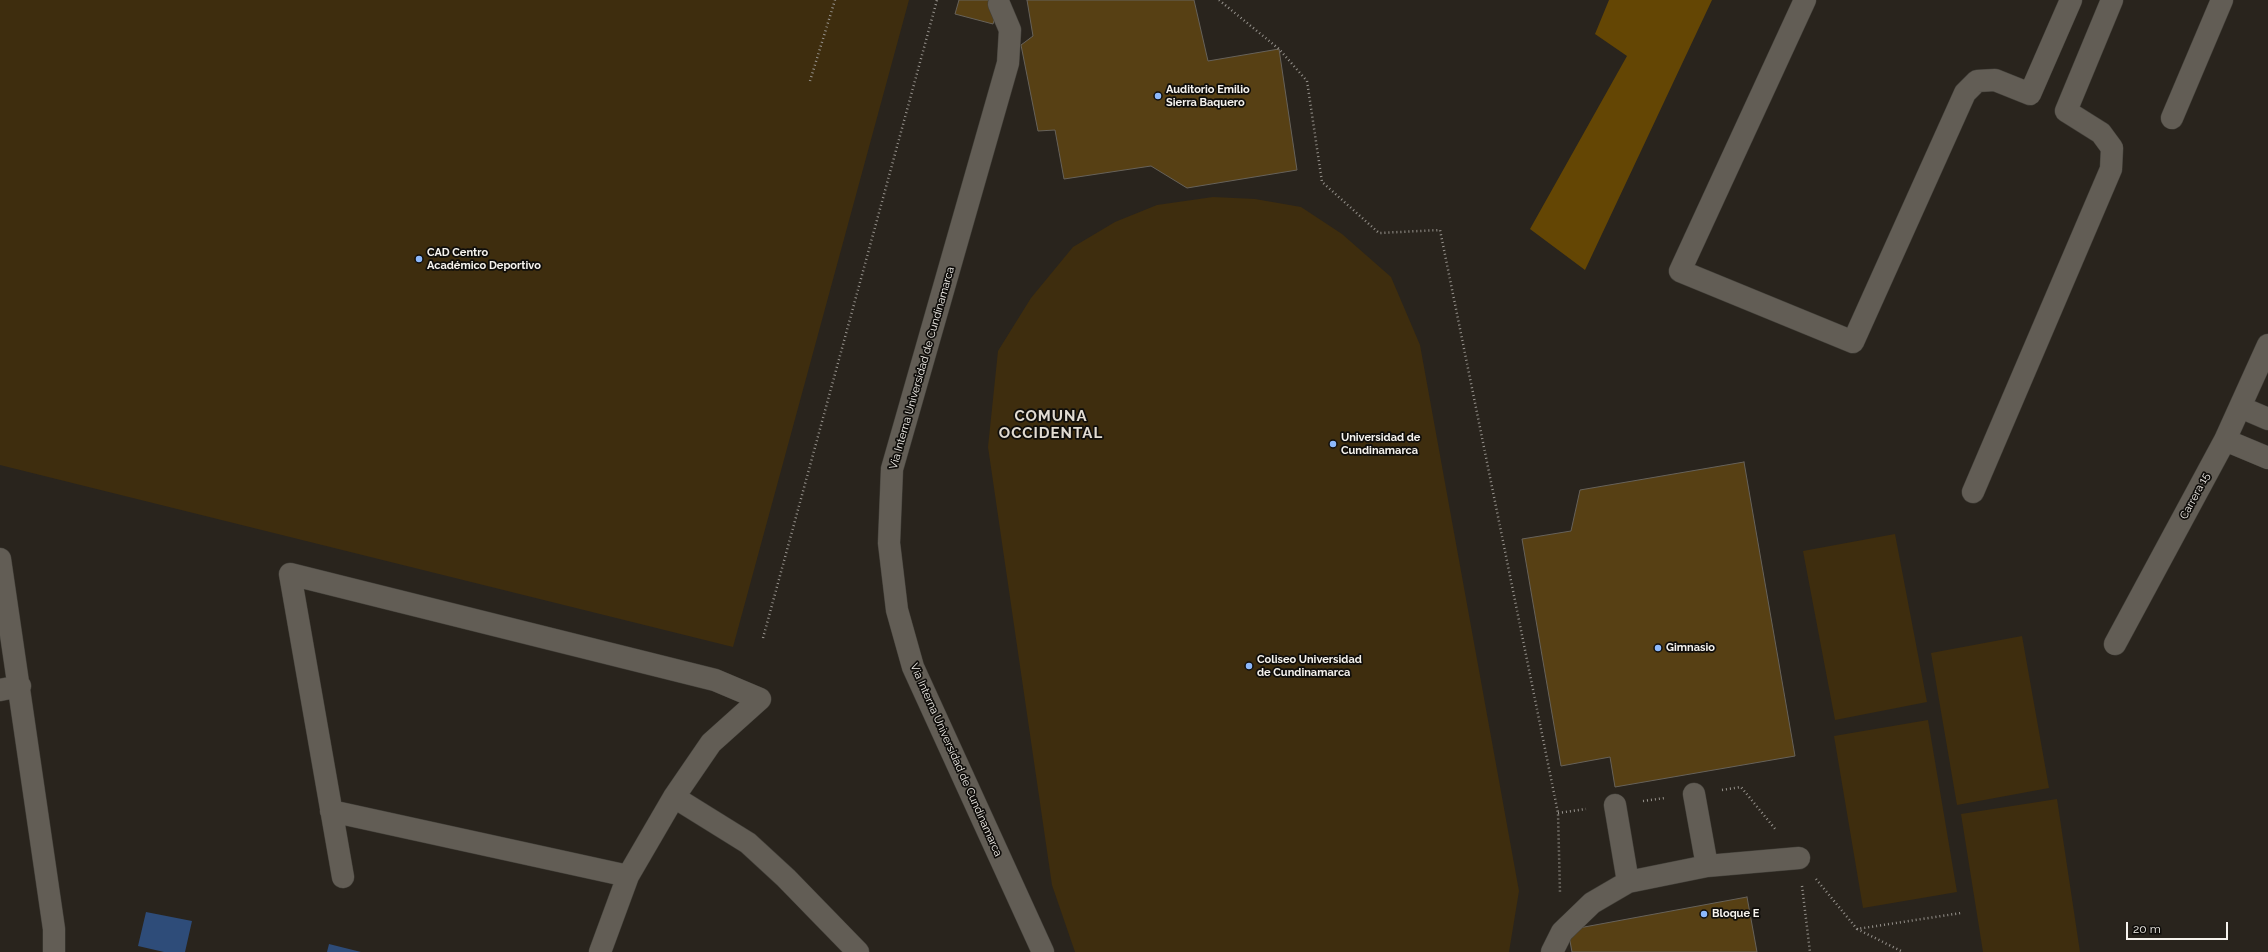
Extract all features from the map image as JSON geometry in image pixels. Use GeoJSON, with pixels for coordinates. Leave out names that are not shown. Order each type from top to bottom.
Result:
{"type":"FeatureCollection","features":[{"type":"Feature","properties":{"kind":"street"},"geometry":{"type":"LineString","coordinates":[[1805,0],[1680,270],[1854,342],[1965,93],[1977,81],[1995,80],[2030,94],[2071,0]]}},
{"type":"Feature","properties":{"kind":"street"},"geometry":{"type":"LineString","coordinates":[[1973,492],[2111,169],[2112,148],[2101,134],[2066,111],[2112,0]]}},
{"type":"Feature","properties":{"kind":"street"},"geometry":{"type":"LineString","coordinates":[[2172,118],[2222,0]]}},
{"type":"Feature","properties":{"kind":"street","name":"Via Interna Universidad de Cundinamarca"},"geometry":{"type":"LineString","coordinates":[[999,4],[1010,30],[1008,63],[892,469],[890,543],[897,610],[913,667],[1043,952]]}},
{"type":"Feature","properties":{"kind":"street","name":"Carrera 15"},"geometry":{"type":"LineString","coordinates":[[2115,644],[2225,440],[2268,345]]}},
{"type":"Feature","properties":{"kind":"street"},"geometry":{"type":"LineString","coordinates":[[2240,407],[2268,419]]}},
{"type":"Feature","properties":{"kind":"street"},"geometry":{"type":"LineString","coordinates":[[2225,440],[2268,458]]}},
{"type":"Feature","properties":{"kind":"street"},"geometry":{"type":"LineString","coordinates":[[0,559],[10,688],[54,929],[54,952]]}},
{"type":"Feature","properties":{"kind":"street"},"geometry":{"type":"LineString","coordinates":[[343,877],[290,574],[715,680],[760,699],[711,743],[674,797],[628,876],[600,952]]}},
{"type":"Feature","properties":{"kind":"street"},"geometry":{"type":"LineString","coordinates":[[1694,794],[1707,866]]}},
{"type":"Feature","properties":{"kind":"street"},"geometry":{"type":"LineString","coordinates":[[674,797],[748,843],[786,878],[858,952]]}},
{"type":"Feature","properties":{"kind":"street"},"geometry":{"type":"LineString","coordinates":[[1615,805],[1628,882]]}},
{"type":"Feature","properties":{"kind":"street"},"geometry":{"type":"LineString","coordinates":[[331,812],[628,876]]}},
{"type":"Feature","properties":{"kind":"street"},"geometry":{"type":"LineString","coordinates":[[1556,944],[1592,903],[1628,882],[1707,866],[1799,858]]}},
{"type":"Feature","properties":{"kind":"path"},"geometry":{"type":"LineString","coordinates":[[810,81],[835,0]]}},
{"type":"Feature","properties":{"kind":"path"},"geometry":{"type":"LineString","coordinates":[[763,638],[937,0]]}},
{"type":"Feature","properties":{"kind":"path"},"geometry":{"type":"LineString","coordinates":[[1219,0],[1279,49],[1307,81],[1322,182],[1379,233],[1440,230],[1558,813],[1556,944]]}},
{"type":"Feature","properties":{"kind":"path"},"geometry":{"type":"LineString","coordinates":[[1558,813],[1741,787],[1857,929],[1903,952]]}},
{"type":"Feature","properties":{"kind":"path"},"geometry":{"type":"LineString","coordinates":[[1799,858],[1810,952]]}},
{"type":"Feature","properties":{"kind":"path"},"geometry":{"type":"LineString","coordinates":[[1857,929],[1961,913]]}},
{"type":"Feature","properties":{"kind":"shaded area","name":"CAD Centro Académico Deportivo"},"geometry":{"type":"Polygon","coordinates":[[[0,0],[909,0],[733,647],[0,465],[0,0]]]}},
{"type":"Feature","properties":{"kind":"shaded area"},"geometry":{"type":"Polygon","coordinates":[[[1609,0],[1712,0],[1585,270],[1530,229],[1627,56],[1595,34],[1609,0]]]}},
{"type":"Feature","properties":{"kind":"shaded area","name":"Coliseo Universidad de Cundinamarca"},"geometry":{"type":"Polygon","coordinates":[[[1213,197],[1255,199],[1301,207],[1342,234],[1391,277],[1420,345],[1519,891],[1509,952],[1075,952],[1052,885],[988,447],[998,351],[1031,298],[1073,247],[1115,222],[1157,205],[1213,197]]]}},
{"type":"Feature","properties":{"kind":"shaded area"},"geometry":{"type":"Polygon","coordinates":[[[1895,534],[1927,702],[1835,720],[1803,551],[1895,534]]]}},
{"type":"Feature","properties":{"kind":"shaded area"},"geometry":{"type":"Polygon","coordinates":[[[2022,636],[2049,788],[1957,805],[1931,653],[2022,636]]]}},
{"type":"Feature","properties":{"kind":"shaded area"},"geometry":{"type":"Polygon","coordinates":[[[1928,720],[1957,892],[1863,908],[1834,736],[1928,720]]]}},
{"type":"Feature","properties":{"kind":"shaded area"},"geometry":{"type":"Polygon","coordinates":[[[2057,799],[2080,952],[1983,952],[1961,814],[2057,799]]]}},
{"type":"Feature","properties":{"kind":"water"},"geometry":{"type":"Polygon","coordinates":[[[146,912],[192,921],[185,952],[164,952],[138,946],[146,912]]]}},
{"type":"Feature","properties":{"kind":"water"},"geometry":{"type":"Polygon","coordinates":[[[329,944],[361,952],[327,952],[329,944]]]}},
{"type":"Feature","properties":{"kind":"building"},"geometry":{"type":"Polygon","coordinates":[[[959,0],[1000,0],[993,24],[955,14],[959,0]]]}},
{"type":"Feature","properties":{"kind":"building","name":"Auditorio Emilio Sierra Baquero"},"geometry":{"type":"Polygon","coordinates":[[[1027,0],[1194,0],[1208,61],[1279,49],[1297,170],[1187,188],[1151,166],[1064,179],[1055,130],[1038,131],[1021,45],[1033,36],[1027,0]]]}},
{"type":"Feature","properties":{"kind":"building","name":"Gimnasio"},"geometry":{"type":"Polygon","coordinates":[[[1744,462],[1795,756],[1615,787],[1610,757],[1561,766],[1522,539],[1571,531],[1580,490],[1744,462]]]}},
{"type":"Feature","properties":{"kind":"building","name":"Bloque E"},"geometry":{"type":"Polygon","coordinates":[[[1747,897],[1757,952],[1572,952],[1568,930],[1747,897]]]}},
{"type":"Feature","properties":{"kind":"place","name":"Auditorio Emilio Sierra Baquero"},"geometry":{"type":"Point","coordinates":[1158,96]}},
{"type":"Feature","properties":{"kind":"place","name":"CAD Centro Académico Deportivo"},"geometry":{"type":"Point","coordinates":[419,259]}},
{"type":"Feature","properties":{"kind":"place","name":"Universidad de Cundinamarca"},"geometry":{"type":"Point","coordinates":[1333,444]}},
{"type":"Feature","properties":{"kind":"place","name":"Gimnasio"},"geometry":{"type":"Point","coordinates":[1658,648]}},
{"type":"Feature","properties":{"kind":"place","name":"Coliseo Universidad de Cundinamarca"},"geometry":{"type":"Point","coordinates":[1249,666]}},
{"type":"Feature","properties":{"kind":"place","name":"Bloque E"},"geometry":{"type":"Point","coordinates":[1704,914]}},
{"type":"Feature","properties":{"kind":"district","name":"COMUNA OCCIDENTAL"},"geometry":{"type":"Point","coordinates":[1051,424]}}]}
